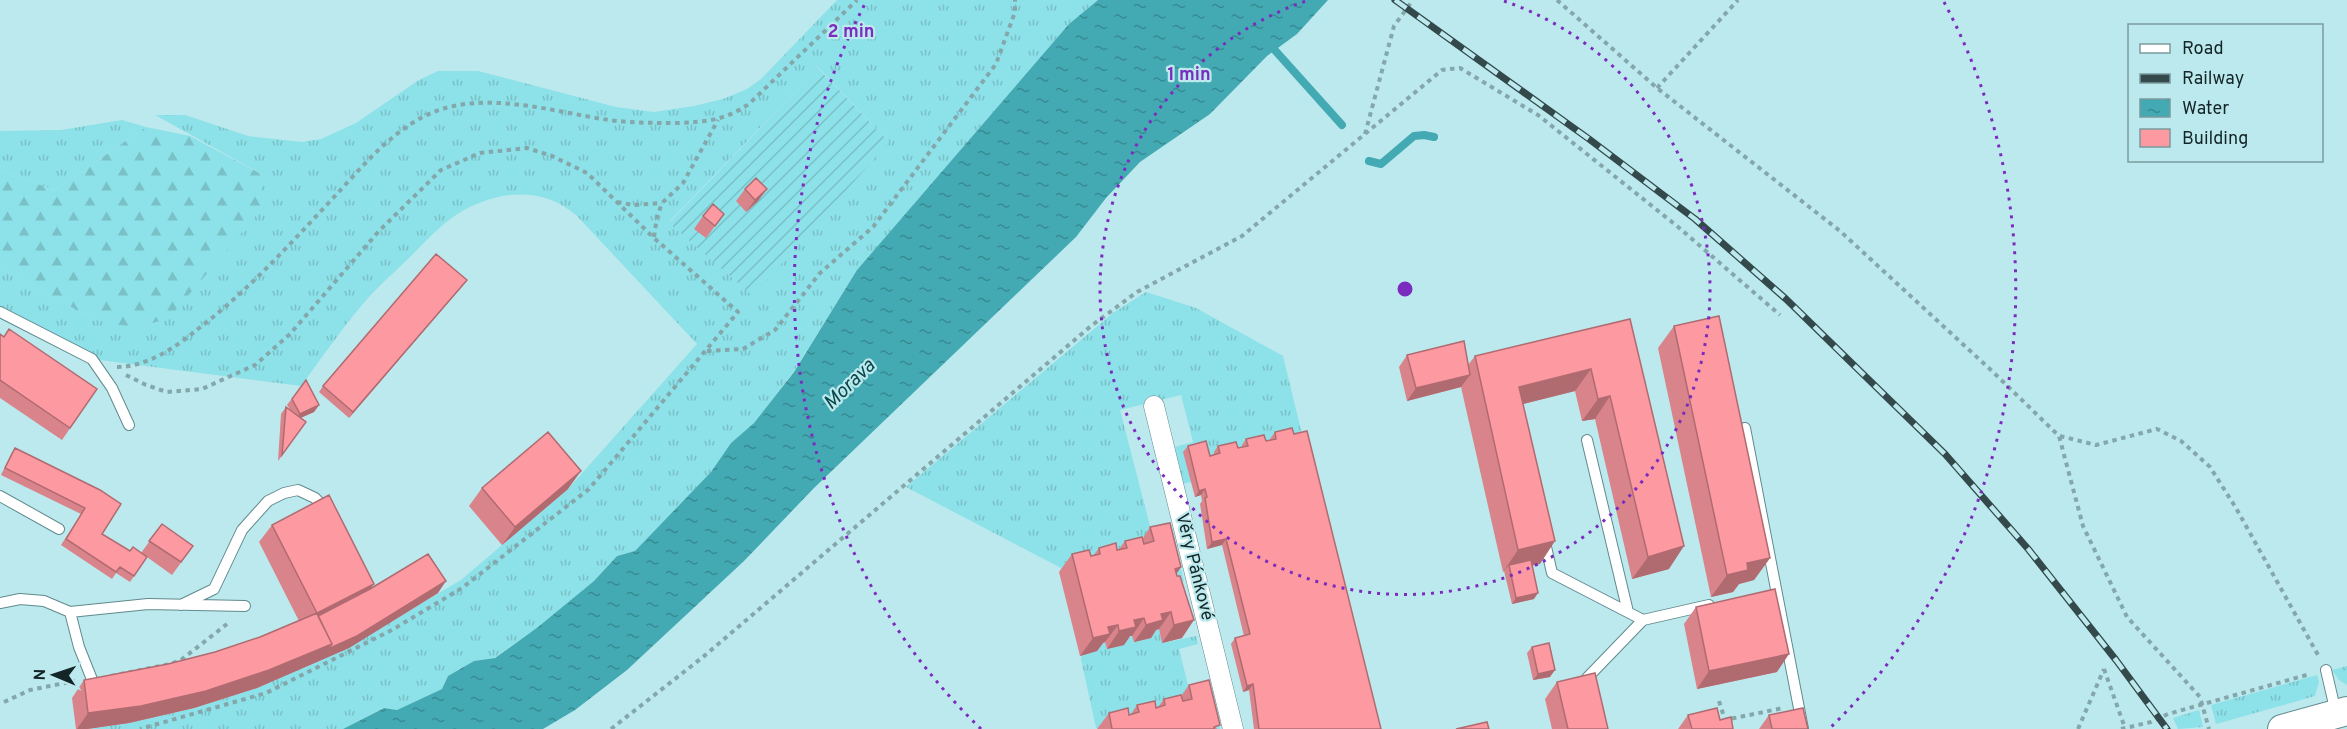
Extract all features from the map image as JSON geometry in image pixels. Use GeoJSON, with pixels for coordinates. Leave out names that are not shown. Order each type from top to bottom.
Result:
{"type":"FeatureCollection","features":[{"type":"Feature","properties":{"kind":"main road"},"geometry":{"type":"LineString","coordinates":[[2282,729],[2342,712]]}},
{"type":"Feature","properties":{"kind":"street","name":"Věry Pánkové"},"geometry":{"type":"LineString","coordinates":[[1154,406],[1233,729]]}},
{"type":"Feature","properties":{"kind":"lane"},"geometry":{"type":"LineString","coordinates":[[0,312],[92,359],[112,388],[129,425]]}},
{"type":"Feature","properties":{"kind":"lane"},"geometry":{"type":"LineString","coordinates":[[1745,428],[1771,590],[1803,729]]}},
{"type":"Feature","properties":{"kind":"lane"},"geometry":{"type":"LineString","coordinates":[[1587,440],[1628,612]]}},
{"type":"Feature","properties":{"kind":"lane"},"geometry":{"type":"LineString","coordinates":[[181,605],[214,589],[242,530],[268,501],[284,493],[298,490],[315,498],[329,513],[334,523]]}},
{"type":"Feature","properties":{"kind":"lane"},"geometry":{"type":"LineString","coordinates":[[0,496],[59,529]]}},
{"type":"Feature","properties":{"kind":"lane"},"geometry":{"type":"LineString","coordinates":[[1542,530],[1552,573],[1643,620]]}},
{"type":"Feature","properties":{"kind":"lane"},"geometry":{"type":"LineString","coordinates":[[0,603],[20,599],[44,601],[70,612],[148,604],[245,606]]}},
{"type":"Feature","properties":{"kind":"lane"},"geometry":{"type":"LineString","coordinates":[[1587,678],[1643,620],[1721,602]]}},
{"type":"Feature","properties":{"kind":"lane"},"geometry":{"type":"LineString","coordinates":[[70,612],[79,647],[93,682]]}},
{"type":"Feature","properties":{"kind":"lane"},"geometry":{"type":"LineString","coordinates":[[2326,670],[2342,712]]}},
{"type":"Feature","properties":{"kind":"path"},"geometry":{"type":"LineString","coordinates":[[140,729],[266,693],[392,630],[462,588],[589,489],[738,312],[654,238],[587,173],[552,156],[527,148],[480,153],[441,170],[379,231],[290,334],[255,365],[202,389],[167,392],[146,385],[110,367],[128,367],[173,348],[233,302],[380,148],[414,121],[439,109],[461,104],[502,103],[643,124],[718,119],[735,114],[750,103],[857,0]]}},
{"type":"Feature","properties":{"kind":"path"},"geometry":{"type":"LineString","coordinates":[[707,351],[743,349],[775,330],[820,273],[873,227],[996,64],[1015,12],[1015,0]]}},
{"type":"Feature","properties":{"kind":"path"},"geometry":{"type":"LineString","coordinates":[[1364,135],[1394,26],[1413,0]]}},
{"type":"Feature","properties":{"kind":"path"},"geometry":{"type":"LineString","coordinates":[[1557,0],[1657,88],[1840,231],[2059,436],[2084,526],[2127,617],[2194,691],[2203,704],[2209,729]]}},
{"type":"Feature","properties":{"kind":"path"},"geometry":{"type":"LineString","coordinates":[[1657,88],[1738,0]]}},
{"type":"Feature","properties":{"kind":"path"},"geometry":{"type":"LineString","coordinates":[[611,729],[703,657],[1091,326],[1137,292],[1242,236],[1442,70],[1460,68],[1538,115],[1677,226],[1780,315]]}},
{"type":"Feature","properties":{"kind":"path"},"geometry":{"type":"LineString","coordinates":[[654,238],[662,203],[683,183],[718,119]]}},
{"type":"Feature","properties":{"kind":"path"},"geometry":{"type":"LineString","coordinates":[[617,201],[633,205],[662,203]]}},
{"type":"Feature","properties":{"kind":"path"},"geometry":{"type":"LineString","coordinates":[[2059,436],[2096,445],[2157,429],[2181,441],[2210,467],[2236,508],[2326,670],[2168,714],[2151,722],[2123,728],[2104,669],[2078,729]]}},
{"type":"Feature","properties":{"kind":"path"},"geometry":{"type":"LineString","coordinates":[[4,702],[30,690],[80,680],[93,682],[119,673],[181,660],[230,622],[245,606]]}},
{"type":"Feature","properties":{"kind":"path"},"geometry":{"type":"LineString","coordinates":[[1719,701],[1725,720],[1799,705]]}},
{"type":"Feature","properties":{"kind":"green space"},"geometry":{"type":"Polygon","coordinates":[[[837,0],[1098,0],[1069,24],[857,270],[794,371],[754,423],[731,443],[711,472],[635,551],[617,556],[594,581],[538,627],[494,658],[474,661],[448,676],[442,689],[397,710],[383,708],[343,729],[87,729],[129,723],[194,708],[257,688],[350,645],[461,580],[568,489],[697,344],[577,216],[551,200],[523,194],[509,195],[480,203],[445,223],[368,298],[301,386],[92,359],[0,312],[0,268],[95,320],[263,175],[155,115],[185,115],[248,136],[302,142],[321,139],[356,123],[419,80],[438,71],[478,71],[616,107],[654,112],[723,99],[747,89],[761,79],[837,0]],[[814,63],[818,68],[669,222],[889,142],[814,63]]]}},
{"type":"Feature","properties":{"kind":"green space"},"geometry":{"type":"Polygon","coordinates":[[[818,68],[889,142],[753,296],[669,223],[818,68]]]}},
{"type":"Feature","properties":{"kind":"green space"},"geometry":{"type":"Polygon","coordinates":[[[122,120],[146,127],[55,190],[0,171],[0,131],[61,130],[122,120]]]}},
{"type":"Feature","properties":{"kind":"green space"},"geometry":{"type":"Polygon","coordinates":[[[146,127],[190,136],[263,175],[260,211],[169,318],[136,328],[95,320],[0,268],[0,171],[55,190],[146,127]]]}},
{"type":"Feature","properties":{"kind":"green space"},"geometry":{"type":"Polygon","coordinates":[[[1146,292],[1196,308],[1283,356],[1302,434],[1272,445],[1215,459],[1191,482],[1183,484],[1175,447],[1193,442],[1181,395],[1120,410],[1150,526],[1169,522],[1184,581],[1169,585],[1062,571],[1061,568],[906,487],[1113,313],[1146,292]]]}},
{"type":"Feature","properties":{"kind":"green space"},"geometry":{"type":"Polygon","coordinates":[[[1159,629],[1162,643],[1196,636],[1198,644],[1179,649],[1190,693],[1210,688],[1220,729],[1096,728],[1082,655],[1097,651],[1096,644],[1105,642],[1107,649],[1122,638],[1132,636],[1134,642],[1150,638],[1149,631],[1159,629]]]}},
{"type":"Feature","properties":{"kind":"green space"},"geometry":{"type":"Polygon","coordinates":[[[2347,666],[2347,685],[2339,680],[2332,670],[2347,666]]]}},
{"type":"Feature","properties":{"kind":"green space"},"geometry":{"type":"Polygon","coordinates":[[[2317,675],[2319,682],[2315,696],[2216,724],[2211,705],[2317,675]]]}},
{"type":"Feature","properties":{"kind":"green space"},"geometry":{"type":"Polygon","coordinates":[[[2199,710],[2203,727],[2178,729],[2173,718],[2199,710]]]}},
{"type":"Feature","properties":{"kind":"water","name":"Morava"},"geometry":{"type":"Polygon","coordinates":[[[1098,0],[1328,0],[1297,34],[1267,56],[1210,114],[1140,162],[1106,198],[1076,237],[814,488],[744,561],[627,670],[575,710],[543,729],[343,729],[384,708],[397,710],[442,689],[448,676],[474,661],[495,658],[538,627],[594,581],[617,556],[635,551],[711,472],[731,443],[754,423],[794,372],[857,270],[1069,24],[1098,0]]]}},
{"type":"Feature","properties":{"kind":"building"},"geometry":{"type":"Polygon","coordinates":[[[756,178],[767,189],[755,200],[745,189],[756,178]]]}},
{"type":"Feature","properties":{"kind":"building"},"geometry":{"type":"Polygon","coordinates":[[[713,204],[724,214],[715,226],[703,216],[713,204]]]}},
{"type":"Feature","properties":{"kind":"building"},"geometry":{"type":"Polygon","coordinates":[[[436,254],[467,280],[353,412],[323,386],[436,254]]]}},
{"type":"Feature","properties":{"kind":"building"},"geometry":{"type":"Polygon","coordinates":[[[1719,316],[1770,558],[1747,563],[1748,570],[1727,575],[1674,326],[1719,316]]]}},
{"type":"Feature","properties":{"kind":"building"},"geometry":{"type":"Polygon","coordinates":[[[1630,319],[1684,546],[1648,557],[1610,396],[1598,399],[1591,369],[1519,387],[1555,541],[1518,550],[1475,356],[1630,319]]]}},
{"type":"Feature","properties":{"kind":"building"},"geometry":{"type":"Polygon","coordinates":[[[9,329],[97,389],[70,428],[0,380],[0,334],[4,337],[9,329]]]}},
{"type":"Feature","properties":{"kind":"building"},"geometry":{"type":"Polygon","coordinates":[[[1464,341],[1470,375],[1416,388],[1407,355],[1464,341]]]}},
{"type":"Feature","properties":{"kind":"building"},"geometry":{"type":"Polygon","coordinates":[[[306,380],[319,405],[300,414],[292,399],[306,380]]]}},
{"type":"Feature","properties":{"kind":"building"},"geometry":{"type":"Polygon","coordinates":[[[286,407],[306,422],[282,455],[286,407]]]}},
{"type":"Feature","properties":{"kind":"building"},"geometry":{"type":"Polygon","coordinates":[[[1292,428],[1294,434],[1307,431],[1381,729],[1259,729],[1253,684],[1247,686],[1235,638],[1250,634],[1226,539],[1212,542],[1205,489],[1199,491],[1188,446],[1206,441],[1210,456],[1220,453],[1218,446],[1236,442],[1238,448],[1248,446],[1246,439],[1264,435],[1266,441],[1276,439],[1275,432],[1292,428]]]}},
{"type":"Feature","properties":{"kind":"building"},"geometry":{"type":"Polygon","coordinates":[[[548,432],[581,471],[515,527],[482,488],[548,432]]]}},
{"type":"Feature","properties":{"kind":"building"},"geometry":{"type":"Polygon","coordinates":[[[15,448],[100,490],[121,504],[102,534],[130,551],[133,547],[147,557],[134,576],[120,567],[116,572],[66,539],[85,508],[5,468],[15,448]]]}},
{"type":"Feature","properties":{"kind":"building"},"geometry":{"type":"Polygon","coordinates":[[[329,495],[374,584],[317,613],[272,525],[329,495]]]}},
{"type":"Feature","properties":{"kind":"building"},"geometry":{"type":"Polygon","coordinates":[[[1170,523],[1181,567],[1175,569],[1177,576],[1180,576],[1194,620],[1174,625],[1171,612],[1161,614],[1163,620],[1146,625],[1144,618],[1134,620],[1136,627],[1119,631],[1118,625],[1108,627],[1110,634],[1093,638],[1072,554],[1089,550],[1091,556],[1100,554],[1099,548],[1116,543],[1117,550],[1127,548],[1125,541],[1142,537],[1144,544],[1154,541],[1150,527],[1170,523]]]}},
{"type":"Feature","properties":{"kind":"building"},"geometry":{"type":"Polygon","coordinates":[[[162,524],[193,546],[181,562],[149,541],[162,524]]]}},
{"type":"Feature","properties":{"kind":"building"},"geometry":{"type":"Polygon","coordinates":[[[428,554],[446,581],[357,636],[328,649],[332,644],[318,616],[370,589],[428,554]]]}},
{"type":"Feature","properties":{"kind":"building"},"geometry":{"type":"Polygon","coordinates":[[[1531,560],[1538,593],[1516,598],[1509,565],[1531,560]]]}},
{"type":"Feature","properties":{"kind":"building"},"geometry":{"type":"Polygon","coordinates":[[[1775,589],[1789,654],[1709,671],[1696,607],[1775,589]]]}},
{"type":"Feature","properties":{"kind":"building"},"geometry":{"type":"Polygon","coordinates":[[[317,613],[332,644],[269,670],[206,691],[141,706],[88,713],[84,680],[168,664],[215,652],[260,637],[317,613]]]}},
{"type":"Feature","properties":{"kind":"building"},"geometry":{"type":"Polygon","coordinates":[[[1549,643],[1555,670],[1538,674],[1532,647],[1549,643]]]}},
{"type":"Feature","properties":{"kind":"building"},"geometry":{"type":"Polygon","coordinates":[[[1595,673],[1608,729],[1568,729],[1557,682],[1595,673]]]}},
{"type":"Feature","properties":{"kind":"building"},"geometry":{"type":"Polygon","coordinates":[[[1209,680],[1220,725],[1214,729],[1112,729],[1109,713],[1128,708],[1129,715],[1139,712],[1137,705],[1155,701],[1156,708],[1165,705],[1164,699],[1181,695],[1183,701],[1192,699],[1189,685],[1209,680]]]}},
{"type":"Feature","properties":{"kind":"building"},"geometry":{"type":"Polygon","coordinates":[[[1717,708],[1720,720],[1731,717],[1733,729],[1692,729],[1688,715],[1717,708]]]}},
{"type":"Feature","properties":{"kind":"building"},"geometry":{"type":"Polygon","coordinates":[[[1803,708],[1808,729],[1772,729],[1769,715],[1803,708]]]}},
{"type":"Feature","properties":{"kind":"building"},"geometry":{"type":"Polygon","coordinates":[[[1487,722],[1489,729],[1456,729],[1487,722]]]}},
{"type":"Feature","properties":{"kind":"waterway"},"geometry":{"type":"LineString","coordinates":[[1271,46],[1342,125]]}},
{"type":"Feature","properties":{"kind":"waterway"},"geometry":{"type":"LineString","coordinates":[[1369,161],[1381,164],[1414,136],[1434,137]]}},
{"type":"Feature","properties":{"kind":"railway"},"geometry":{"type":"LineString","coordinates":[[1395,0],[1589,139],[1695,219],[1786,299],[1945,454],[2029,550],[2167,729]]}}]}
